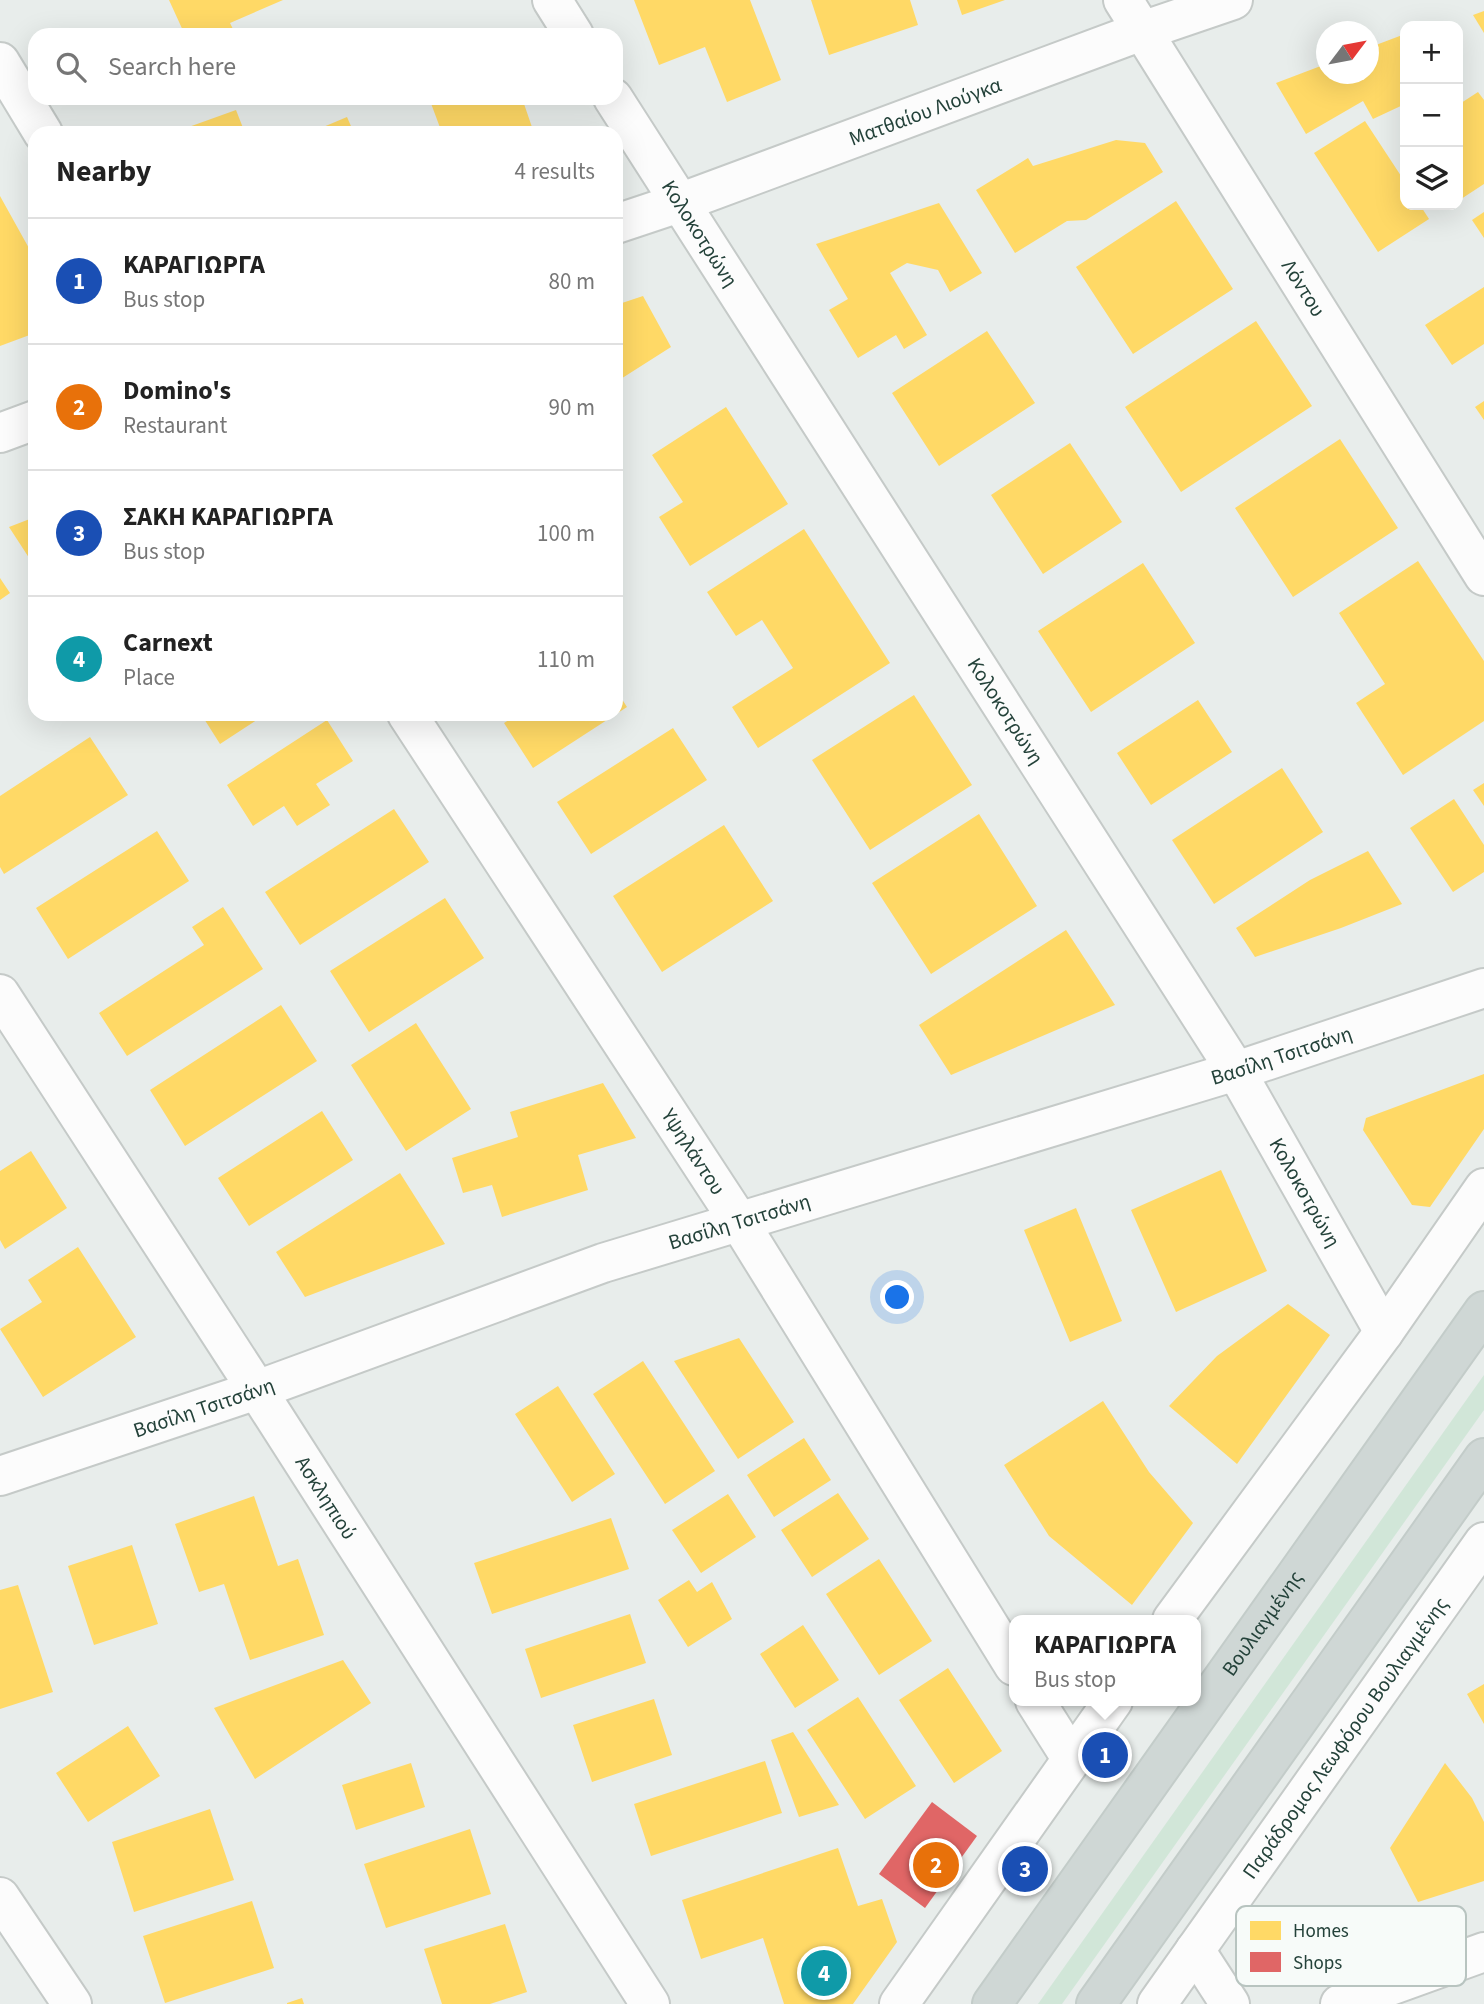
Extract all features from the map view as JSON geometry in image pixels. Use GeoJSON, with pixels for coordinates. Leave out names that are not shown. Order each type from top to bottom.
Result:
{"type":"FeatureCollection","features":[{"type":"Feature","properties":{"kind":"main road","name":"Βουλιαγμένης"},"geometry":{"type":"LineString","coordinates":[[992,2004],[1484,1311]]}},
{"type":"Feature","properties":{"kind":"main road"},"geometry":{"type":"LineString","coordinates":[[1096,2004],[1484,1458]]}},
{"type":"Feature","properties":{"kind":"street"},"geometry":{"type":"LineString","coordinates":[[552,0],[570,28]]}},
{"type":"Feature","properties":{"kind":"street","name":"Ματθαίου Λιούγκα"},"geometry":{"type":"LineString","coordinates":[[623,222],[679,203],[1133,16],[1233,0]]}},
{"type":"Feature","properties":{"kind":"street","name":"Λόντου"},"geometry":{"type":"LineString","coordinates":[[1133,16],[1484,576]]}},
{"type":"Feature","properties":{"kind":"street"},"geometry":{"type":"LineString","coordinates":[[0,62],[40,126]]}},
{"type":"Feature","properties":{"kind":"street","name":"Κολοκοτρώνη"},"geometry":{"type":"LineString","coordinates":[[618,105],[1237,1071],[1384,1332]]}},
{"type":"Feature","properties":{"kind":"street"},"geometry":{"type":"LineString","coordinates":[[0,433],[28,423]]}},
{"type":"Feature","properties":{"kind":"street","name":"Υψηλάντου"},"geometry":{"type":"LineString","coordinates":[[412,721],[738,1220],[1009,1658]]}},
{"type":"Feature","properties":{"kind":"street","name":"Βασίλη Τσιτσάνη"},"geometry":{"type":"LineString","coordinates":[[0,1476],[257,1390],[603,1263],[1237,1071],[1484,988]]}},
{"type":"Feature","properties":{"kind":"street","name":"Ασκληπιού"},"geometry":{"type":"LineString","coordinates":[[0,994],[650,2004]]}},
{"type":"Feature","properties":{"kind":"street"},"geometry":{"type":"LineString","coordinates":[[1176,1615],[1384,1332],[1484,1188]]}},
{"type":"Feature","properties":{"kind":"street","name":"Παράδρομος Λεωφόρου Βουλιαγμένης"},"geometry":{"type":"LineString","coordinates":[[1157,2004],[1484,1542]]}},
{"type":"Feature","properties":{"kind":"street"},"geometry":{"type":"LineString","coordinates":[[1038,1706],[1071,1758]]}},
{"type":"Feature","properties":{"kind":"street"},"geometry":{"type":"LineString","coordinates":[[899,2004],[1109,1706]]}},
{"type":"Feature","properties":{"kind":"street"},"geometry":{"type":"LineString","coordinates":[[0,1897],[72,2004]]}},
{"type":"Feature","properties":{"kind":"street"},"geometry":{"type":"LineString","coordinates":[[1195,1950],[1230,2004]]}},
{"type":"Feature","properties":{"kind":"street"},"geometry":{"type":"LineString","coordinates":[[1466,1958],[1484,1952]]}},
{"type":"Feature","properties":{"kind":"street"},"geometry":{"type":"LineString","coordinates":[[1340,2004],[1390,1986]]}},
{"type":"Feature","properties":{"kind":"green space"},"geometry":{"type":"Polygon","coordinates":[[[1484,1375],[1484,1410],[1062,2004],[1038,2004],[1484,1375]]]}},
{"type":"Feature","properties":{"kind":"building: Homes"},"geometry":{"type":"Polygon","coordinates":[[[169,0],[283,0],[230,23],[232,28],[182,28],[169,0]]]}},
{"type":"Feature","properties":{"kind":"building: Homes"},"geometry":{"type":"Polygon","coordinates":[[[634,0],[750,0],[781,80],[727,102],[705,47],[659,65],[634,0]]]}},
{"type":"Feature","properties":{"kind":"building: Homes"},"geometry":{"type":"Polygon","coordinates":[[[811,0],[910,0],[918,25],[829,55],[811,0]]]}},
{"type":"Feature","properties":{"kind":"building: Homes"},"geometry":{"type":"Polygon","coordinates":[[[957,0],[1005,0],[962,15],[957,0]]]}},
{"type":"Feature","properties":{"kind":"building: Homes"},"geometry":{"type":"Polygon","coordinates":[[[1484,11],[1484,33],[1473,15],[1484,11]]]}},
{"type":"Feature","properties":{"kind":"building: Homes"},"geometry":{"type":"Polygon","coordinates":[[[1400,36],[1400,106],[1373,119],[1363,101],[1306,134],[1276,83],[1316,68],[1316,84],[1379,84],[1379,44],[1400,36]]]}},
{"type":"Feature","properties":{"kind":"building: Homes"},"geometry":{"type":"Polygon","coordinates":[[[1478,92],[1484,100],[1484,184],[1463,198],[1463,147],[1463,102],[1478,92]]]}},
{"type":"Feature","properties":{"kind":"building: Homes"},"geometry":{"type":"Polygon","coordinates":[[[432,105],[524,105],[532,126],[439,126],[432,105]]]}},
{"type":"Feature","properties":{"kind":"building: Homes"},"geometry":{"type":"Polygon","coordinates":[[[236,110],[242,126],[191,126],[236,110]]]}},
{"type":"Feature","properties":{"kind":"building: Homes"},"geometry":{"type":"Polygon","coordinates":[[[347,117],[351,126],[326,126],[347,117]]]}},
{"type":"Feature","properties":{"kind":"building: Homes"},"geometry":{"type":"Polygon","coordinates":[[[1365,121],[1400,174],[1400,210],[1423,210],[1429,219],[1378,252],[1314,153],[1365,121]]]}},
{"type":"Feature","properties":{"kind":"building: Homes"},"geometry":{"type":"Polygon","coordinates":[[[1116,140],[1145,143],[1163,172],[1086,220],[1067,221],[1015,253],[976,190],[1028,158],[1033,166],[1116,140]]]}},
{"type":"Feature","properties":{"kind":"building: Homes"},"geometry":{"type":"Polygon","coordinates":[[[0,196],[28,246],[28,336],[0,346],[0,196]]]}},
{"type":"Feature","properties":{"kind":"building: Homes"},"geometry":{"type":"Polygon","coordinates":[[[1176,201],[1233,289],[1133,354],[1076,267],[1176,201]]]}},
{"type":"Feature","properties":{"kind":"building: Homes"},"geometry":{"type":"Polygon","coordinates":[[[939,203],[982,273],[950,292],[938,270],[907,263],[890,273],[927,335],[904,349],[896,335],[858,358],[829,310],[848,299],[816,244],[939,203]]]}},
{"type":"Feature","properties":{"kind":"building: Homes"},"geometry":{"type":"Polygon","coordinates":[[[1484,212],[1484,238],[1472,220],[1484,212]]]}},
{"type":"Feature","properties":{"kind":"building: Homes"},"geometry":{"type":"Polygon","coordinates":[[[1484,287],[1484,344],[1452,365],[1425,325],[1484,287]]]}},
{"type":"Feature","properties":{"kind":"building: Homes"},"geometry":{"type":"Polygon","coordinates":[[[643,296],[671,347],[623,378],[623,303],[643,296]]]}},
{"type":"Feature","properties":{"kind":"building: Homes"},"geometry":{"type":"Polygon","coordinates":[[[1256,321],[1312,406],[1181,492],[1125,407],[1256,321]]]}},
{"type":"Feature","properties":{"kind":"building: Homes"},"geometry":{"type":"Polygon","coordinates":[[[987,331],[1035,403],[939,466],[892,393],[987,331]]]}},
{"type":"Feature","properties":{"kind":"building: Homes"},"geometry":{"type":"Polygon","coordinates":[[[1484,401],[1484,420],[1475,407],[1484,401]]]}},
{"type":"Feature","properties":{"kind":"building: Homes"},"geometry":{"type":"Polygon","coordinates":[[[726,407],[788,504],[690,566],[659,517],[683,502],[652,455],[726,407]]]}},
{"type":"Feature","properties":{"kind":"building: Homes"},"geometry":{"type":"Polygon","coordinates":[[[1340,439],[1398,528],[1293,597],[1235,508],[1340,439]]]}},
{"type":"Feature","properties":{"kind":"building: Homes"},"geometry":{"type":"Polygon","coordinates":[[[1070,443],[1122,522],[1043,574],[991,495],[1070,443]]]}},
{"type":"Feature","properties":{"kind":"building: Homes"},"geometry":{"type":"Polygon","coordinates":[[[28,520],[28,556],[9,527],[28,520]]]}},
{"type":"Feature","properties":{"kind":"building: Homes"},"geometry":{"type":"Polygon","coordinates":[[[804,529],[890,663],[758,748],[732,707],[793,668],[762,620],[736,636],[707,592],[804,529]]]}},
{"type":"Feature","properties":{"kind":"building: Homes"},"geometry":{"type":"Polygon","coordinates":[[[1418,561],[1484,661],[1484,721],[1403,775],[1356,703],[1385,684],[1339,613],[1418,561]]]}},
{"type":"Feature","properties":{"kind":"building: Homes"},"geometry":{"type":"Polygon","coordinates":[[[1143,563],[1195,643],[1091,712],[1038,631],[1143,563]]]}},
{"type":"Feature","properties":{"kind":"building: Homes"},"geometry":{"type":"Polygon","coordinates":[[[0,578],[10,593],[0,600],[0,578]]]}},
{"type":"Feature","properties":{"kind":"building: Homes"},"geometry":{"type":"Polygon","coordinates":[[[914,695],[972,785],[870,850],[812,760],[914,695]]]}},
{"type":"Feature","properties":{"kind":"building: Homes"},"geometry":{"type":"Polygon","coordinates":[[[1198,700],[1232,752],[1151,805],[1117,753],[1198,700]]]}},
{"type":"Feature","properties":{"kind":"building: Homes"},"geometry":{"type":"Polygon","coordinates":[[[205,721],[255,721],[220,744],[205,721]]]}},
{"type":"Feature","properties":{"kind":"building: Homes"},"geometry":{"type":"Polygon","coordinates":[[[325,721],[353,761],[316,784],[330,805],[297,826],[284,806],[253,826],[227,785],[325,721]]]}},
{"type":"Feature","properties":{"kind":"building: Homes"},"geometry":{"type":"Polygon","coordinates":[[[507,721],[605,721],[533,768],[504,723],[507,721]]]}},
{"type":"Feature","properties":{"kind":"building: Homes"},"geometry":{"type":"Polygon","coordinates":[[[673,728],[707,780],[591,854],[557,802],[673,728]]]}},
{"type":"Feature","properties":{"kind":"building: Homes"},"geometry":{"type":"Polygon","coordinates":[[[90,737],[128,795],[4,874],[0,867],[0,796],[90,737]]]}},
{"type":"Feature","properties":{"kind":"building: Homes"},"geometry":{"type":"Polygon","coordinates":[[[1282,768],[1323,832],[1214,904],[1172,840],[1282,768]]]}},
{"type":"Feature","properties":{"kind":"building: Homes"},"geometry":{"type":"Polygon","coordinates":[[[1484,783],[1484,806],[1473,790],[1484,783]]]}},
{"type":"Feature","properties":{"kind":"building: Homes"},"geometry":{"type":"Polygon","coordinates":[[[1454,799],[1484,845],[1484,872],[1453,892],[1410,828],[1454,799]]]}},
{"type":"Feature","properties":{"kind":"building: Homes"},"geometry":{"type":"Polygon","coordinates":[[[394,809],[429,862],[300,945],[265,892],[394,809]]]}},
{"type":"Feature","properties":{"kind":"building: Homes"},"geometry":{"type":"Polygon","coordinates":[[[979,814],[1037,906],[931,974],[872,883],[979,814]]]}},
{"type":"Feature","properties":{"kind":"building: Homes"},"geometry":{"type":"Polygon","coordinates":[[[724,825],[773,901],[662,972],[613,896],[724,825]]]}},
{"type":"Feature","properties":{"kind":"building: Homes"},"geometry":{"type":"Polygon","coordinates":[[[157,831],[189,881],[68,959],[36,908],[157,831]]]}},
{"type":"Feature","properties":{"kind":"building: Homes"},"geometry":{"type":"Polygon","coordinates":[[[1368,851],[1402,904],[1255,957],[1236,928],[1310,880],[1368,851]]]}},
{"type":"Feature","properties":{"kind":"building: Homes"},"geometry":{"type":"Polygon","coordinates":[[[445,898],[484,958],[369,1032],[330,971],[445,898]]]}},
{"type":"Feature","properties":{"kind":"building: Homes"},"geometry":{"type":"Polygon","coordinates":[[[223,907],[263,969],[127,1056],[99,1013],[204,945],[192,927],[223,907]]]}},
{"type":"Feature","properties":{"kind":"building: Homes"},"geometry":{"type":"Polygon","coordinates":[[[1066,930],[1115,1005],[951,1075],[919,1025],[1066,930]]]}},
{"type":"Feature","properties":{"kind":"building: Homes"},"geometry":{"type":"Polygon","coordinates":[[[281,1005],[317,1061],[185,1146],[150,1090],[281,1005]]]}},
{"type":"Feature","properties":{"kind":"building: Homes"},"geometry":{"type":"Polygon","coordinates":[[[416,1023],[471,1109],[406,1151],[351,1065],[416,1023]]]}},
{"type":"Feature","properties":{"kind":"building: Homes"},"geometry":{"type":"Polygon","coordinates":[[[1484,1074],[1484,1129],[1430,1207],[1412,1205],[1363,1130],[1366,1118],[1484,1074]]]}},
{"type":"Feature","properties":{"kind":"building: Homes"},"geometry":{"type":"Polygon","coordinates":[[[603,1083],[636,1138],[578,1155],[588,1190],[502,1217],[492,1185],[463,1193],[452,1158],[518,1137],[510,1112],[603,1083]]]}},
{"type":"Feature","properties":{"kind":"building: Homes"},"geometry":{"type":"Polygon","coordinates":[[[322,1111],[353,1160],[249,1226],[218,1178],[322,1111]]]}},
{"type":"Feature","properties":{"kind":"building: Homes"},"geometry":{"type":"Polygon","coordinates":[[[31,1151],[67,1208],[5,1249],[0,1240],[0,1171],[31,1151]]]}},
{"type":"Feature","properties":{"kind":"building: Homes"},"geometry":{"type":"Polygon","coordinates":[[[1221,1170],[1267,1271],[1176,1312],[1131,1210],[1221,1170]]]}},
{"type":"Feature","properties":{"kind":"building: Homes"},"geometry":{"type":"Polygon","coordinates":[[[400,1173],[445,1244],[305,1297],[276,1252],[400,1173]]]}},
{"type":"Feature","properties":{"kind":"building: Homes"},"geometry":{"type":"Polygon","coordinates":[[[1076,1208],[1122,1321],[1070,1342],[1024,1230],[1076,1208]]]}},
{"type":"Feature","properties":{"kind":"building: Homes"},"geometry":{"type":"Polygon","coordinates":[[[78,1247],[136,1337],[43,1397],[0,1329],[42,1302],[28,1280],[78,1247]]]}},
{"type":"Feature","properties":{"kind":"building: Homes"},"geometry":{"type":"Polygon","coordinates":[[[1288,1304],[1330,1335],[1237,1464],[1169,1406],[1217,1356],[1288,1304]]]}},
{"type":"Feature","properties":{"kind":"building: Homes"},"geometry":{"type":"Polygon","coordinates":[[[739,1338],[794,1422],[738,1459],[674,1361],[739,1338]]]}},
{"type":"Feature","properties":{"kind":"building: Homes"},"geometry":{"type":"Polygon","coordinates":[[[643,1361],[715,1471],[665,1504],[593,1394],[643,1361]]]}},
{"type":"Feature","properties":{"kind":"building: Homes"},"geometry":{"type":"Polygon","coordinates":[[[558,1386],[615,1474],[572,1502],[515,1414],[558,1386]]]}},
{"type":"Feature","properties":{"kind":"building: Homes"},"geometry":{"type":"Polygon","coordinates":[[[1103,1401],[1149,1472],[1193,1523],[1132,1605],[1049,1536],[1004,1465],[1103,1401]]]}},
{"type":"Feature","properties":{"kind":"building: Homes"},"geometry":{"type":"Polygon","coordinates":[[[804,1438],[831,1480],[774,1517],[747,1475],[804,1438]]]}},
{"type":"Feature","properties":{"kind":"building: Homes"},"geometry":{"type":"Polygon","coordinates":[[[838,1493],[869,1539],[812,1577],[781,1530],[838,1493]]]}},
{"type":"Feature","properties":{"kind":"building: Homes"},"geometry":{"type":"Polygon","coordinates":[[[728,1494],[756,1537],[701,1573],[672,1530],[728,1494]]]}},
{"type":"Feature","properties":{"kind":"building: Homes"},"geometry":{"type":"Polygon","coordinates":[[[254,1496],[278,1566],[298,1559],[324,1635],[250,1660],[224,1584],[199,1592],[175,1524],[254,1496]]]}},
{"type":"Feature","properties":{"kind":"building: Homes"},"geometry":{"type":"Polygon","coordinates":[[[611,1518],[629,1569],[492,1614],[474,1563],[611,1518]]]}},
{"type":"Feature","properties":{"kind":"building: Homes"},"geometry":{"type":"Polygon","coordinates":[[[132,1545],[158,1624],[94,1645],[68,1566],[132,1545]]]}},
{"type":"Feature","properties":{"kind":"building: Homes"},"geometry":{"type":"Polygon","coordinates":[[[879,1559],[932,1641],[879,1675],[826,1594],[879,1559]]]}},
{"type":"Feature","properties":{"kind":"building: Homes"},"geometry":{"type":"Polygon","coordinates":[[[689,1580],[697,1592],[712,1582],[732,1619],[688,1647],[658,1600],[689,1580]]]}},
{"type":"Feature","properties":{"kind":"building: Homes"},"geometry":{"type":"Polygon","coordinates":[[[18,1585],[53,1692],[0,1709],[0,1590],[18,1585]]]}},
{"type":"Feature","properties":{"kind":"building: Homes"},"geometry":{"type":"Polygon","coordinates":[[[630,1614],[646,1663],[541,1698],[525,1649],[630,1614]]]}},
{"type":"Feature","properties":{"kind":"building: Homes"},"geometry":{"type":"Polygon","coordinates":[[[803,1625],[839,1680],[795,1708],[760,1654],[803,1625]]]}},
{"type":"Feature","properties":{"kind":"building: Homes"},"geometry":{"type":"Polygon","coordinates":[[[343,1660],[371,1703],[255,1779],[214,1708],[343,1660]]]}},
{"type":"Feature","properties":{"kind":"building: Homes"},"geometry":{"type":"Polygon","coordinates":[[[948,1668],[1002,1751],[954,1783],[899,1700],[948,1668]]]}},
{"type":"Feature","properties":{"kind":"building: Homes"},"geometry":{"type":"Polygon","coordinates":[[[1484,1684],[1484,1724],[1467,1694],[1484,1684]]]}},
{"type":"Feature","properties":{"kind":"building: Homes"},"geometry":{"type":"Polygon","coordinates":[[[858,1697],[916,1786],[865,1819],[807,1730],[858,1697]]]}},
{"type":"Feature","properties":{"kind":"building: Homes"},"geometry":{"type":"Polygon","coordinates":[[[654,1699],[672,1755],[592,1782],[573,1725],[654,1699]]]}},
{"type":"Feature","properties":{"kind":"building: Homes"},"geometry":{"type":"Polygon","coordinates":[[[128,1726],[160,1776],[88,1822],[56,1773],[128,1726]]]}},
{"type":"Feature","properties":{"kind":"building: Homes"},"geometry":{"type":"Polygon","coordinates":[[[793,1732],[839,1805],[799,1817],[771,1740],[793,1732]]]}},
{"type":"Feature","properties":{"kind":"building: Homes"},"geometry":{"type":"Polygon","coordinates":[[[765,1761],[782,1813],[651,1856],[634,1804],[765,1761]]]}},
{"type":"Feature","properties":{"kind":"building: Homes"},"geometry":{"type":"Polygon","coordinates":[[[411,1763],[425,1807],[356,1830],[342,1785],[411,1763]]]}},
{"type":"Feature","properties":{"kind":"building: Homes"},"geometry":{"type":"Polygon","coordinates":[[[1445,1763],[1472,1798],[1484,1822],[1484,1881],[1418,1902],[1390,1848],[1445,1763]]]}},
{"type":"Feature","properties":{"kind":"building: Homes"},"geometry":{"type":"Polygon","coordinates":[[[210,1809],[234,1880],[134,1912],[112,1842],[210,1809]]]}},
{"type":"Feature","properties":{"kind":"building: Homes"},"geometry":{"type":"Polygon","coordinates":[[[470,1829],[491,1894],[386,1928],[364,1864],[470,1829]]]}},
{"type":"Feature","properties":{"kind":"building: Homes"},"geometry":{"type":"Polygon","coordinates":[[[838,1848],[858,1906],[882,1899],[897,1942],[853,2004],[784,2004],[763,1938],[701,1959],[682,1900],[838,1848]]]}},
{"type":"Feature","properties":{"kind":"building: Homes"},"geometry":{"type":"Polygon","coordinates":[[[252,1901],[274,1968],[165,2003],[143,1936],[252,1901]]]}},
{"type":"Feature","properties":{"kind":"building: Homes"},"geometry":{"type":"Polygon","coordinates":[[[505,1924],[527,1992],[490,2004],[442,2004],[424,1949],[505,1924]]]}},
{"type":"Feature","properties":{"kind":"building: Homes"},"geometry":{"type":"Polygon","coordinates":[[[302,1998],[304,2004],[287,2004],[287,2003],[302,1998]]]}},
{"type":"Feature","properties":{"kind":"building: Shops"},"geometry":{"type":"Polygon","coordinates":[[[932,1802],[977,1836],[925,1908],[879,1874],[932,1802]]]}},
{"type":"Feature","properties":{"kind":"place","name":"ΚΑΡΑΓΙΩΡΓΑ"},"geometry":{"type":"Point","coordinates":[1105,1755]}},
{"type":"Feature","properties":{"kind":"place","name":"Domino's"},"geometry":{"type":"Point","coordinates":[936,1865]}},
{"type":"Feature","properties":{"kind":"place","name":"ΣΑΚΗ ΚΑΡΑΓΙΩΡΓΑ"},"geometry":{"type":"Point","coordinates":[1025,1869]}},
{"type":"Feature","properties":{"kind":"place","name":"Carnext"},"geometry":{"type":"Point","coordinates":[824,1973]}}]}
